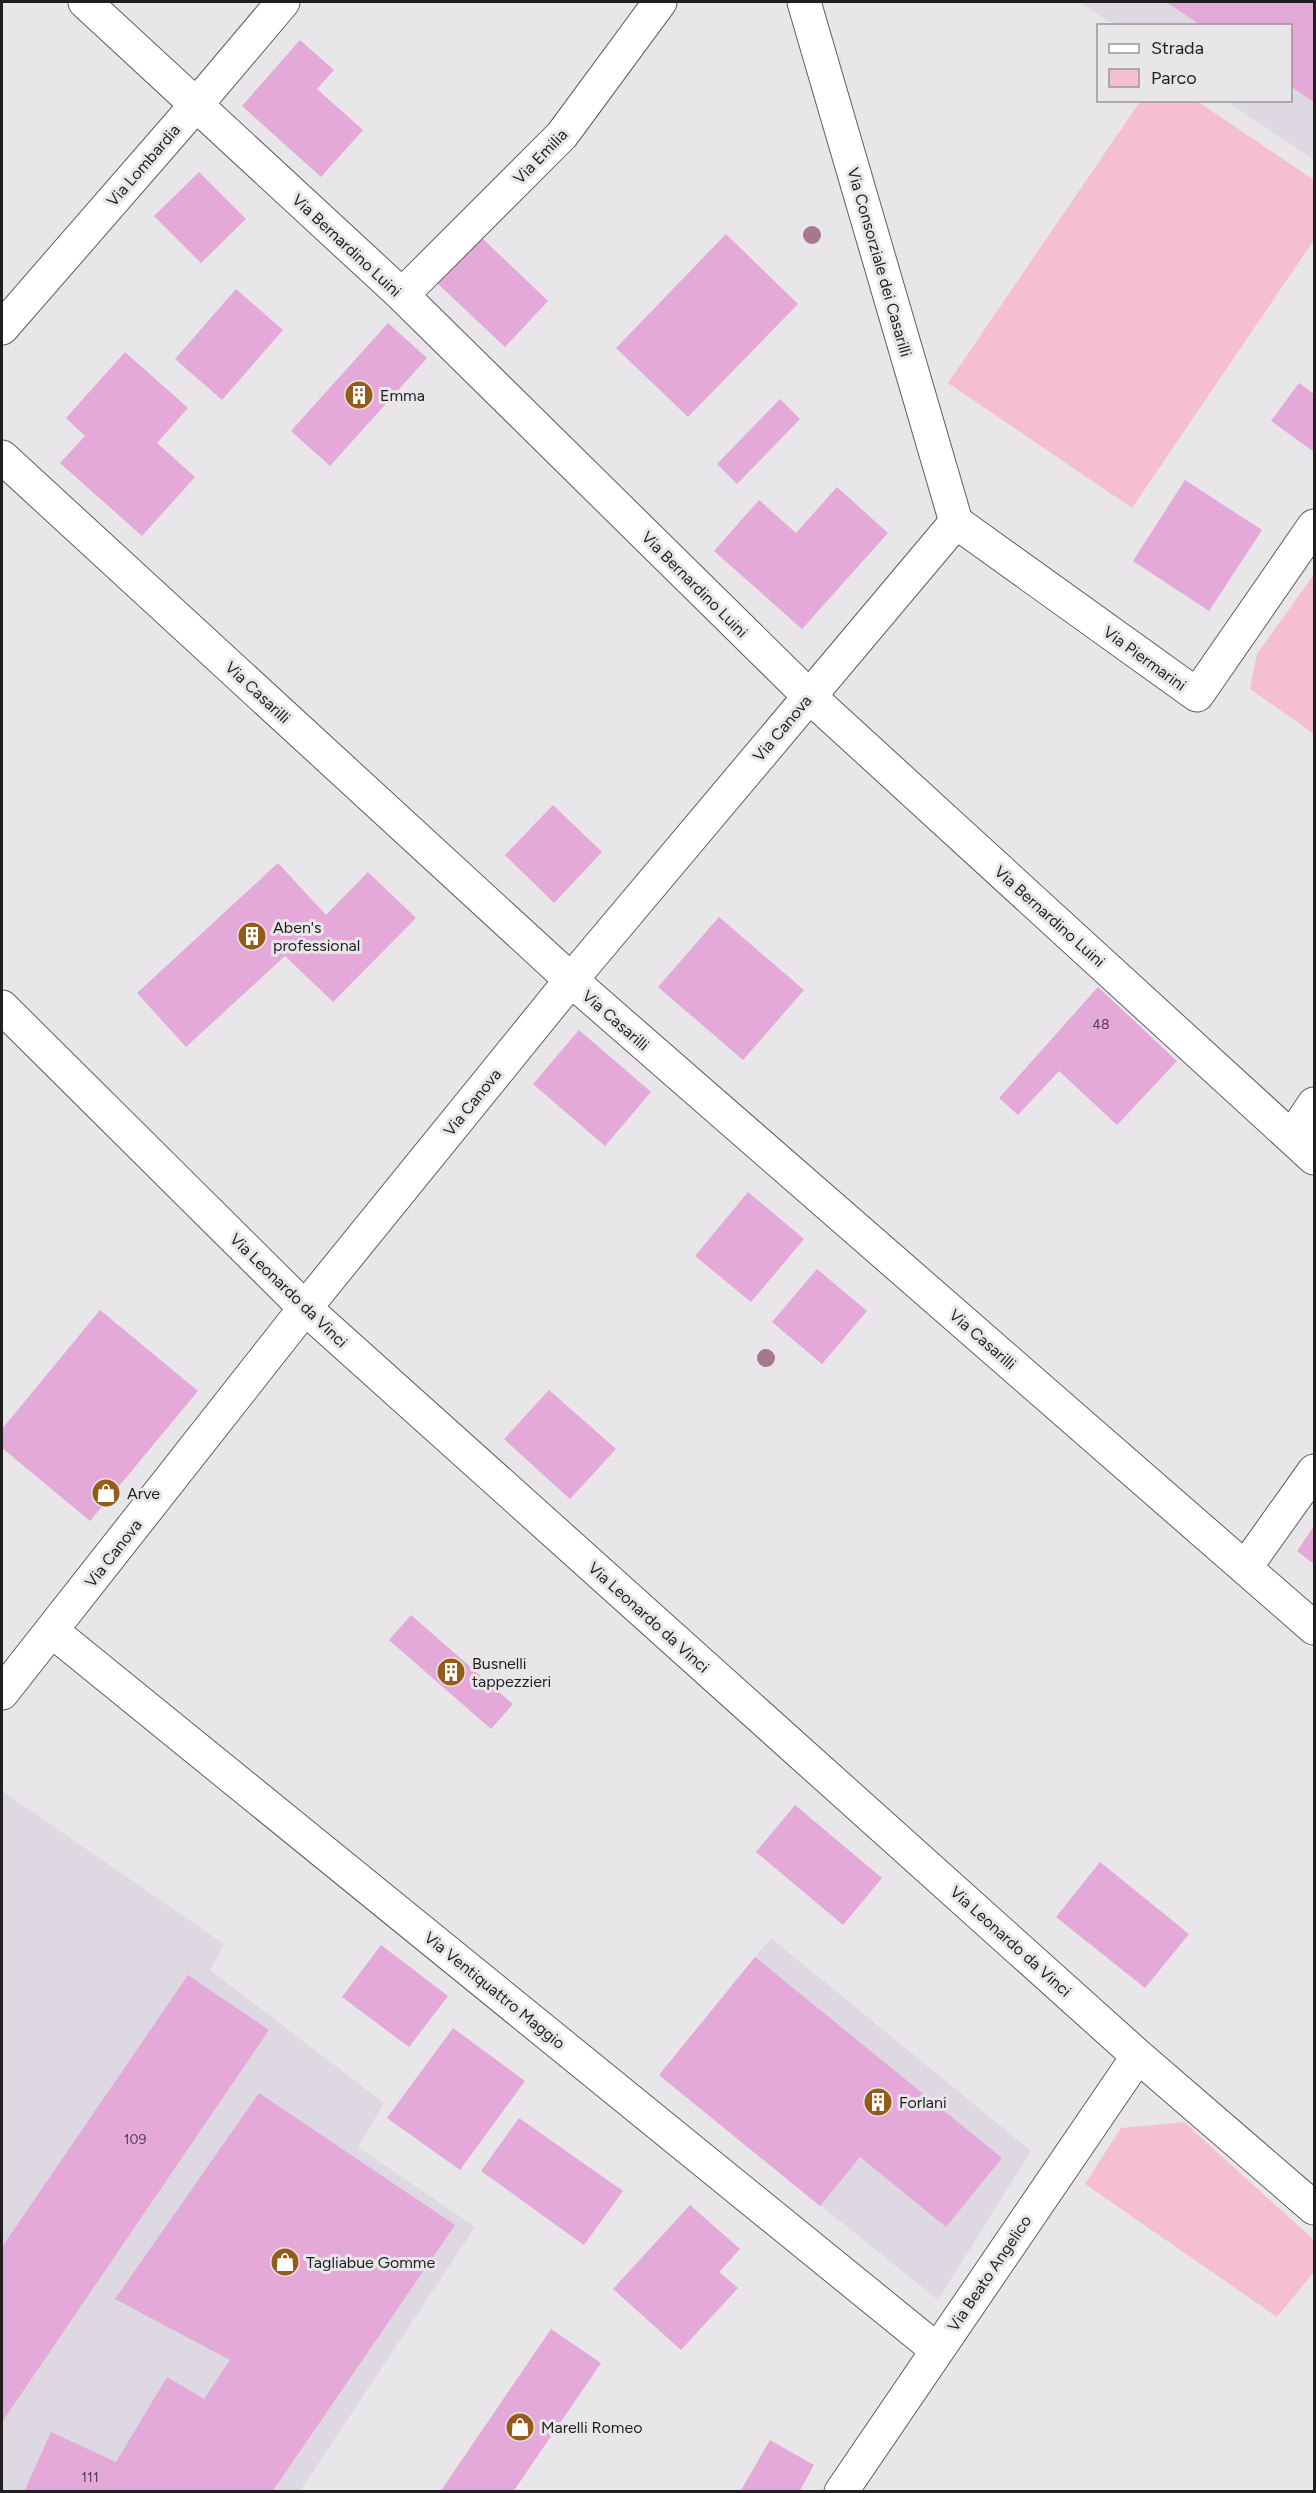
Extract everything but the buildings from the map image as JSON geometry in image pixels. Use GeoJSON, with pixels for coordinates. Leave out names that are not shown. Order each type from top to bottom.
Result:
{"type":"FeatureCollection","features":[{"type":"Feature","properties":{"kind":"street","name":"Via Bernardino Luini"},"geometry":{"type":"LineString","coordinates":[[85,2],[402,295],[809,696],[1303,1148]]}},
{"type":"Feature","properties":{"kind":"street","name":"Via Lombardia"},"geometry":{"type":"LineString","coordinates":[[2,328],[283,2]]}},
{"type":"Feature","properties":{"kind":"street","name":"Via Emilia"},"geometry":{"type":"LineString","coordinates":[[402,295],[562,135],[660,2]]}},
{"type":"Feature","properties":{"kind":"street","name":"Via Consorziale dei Casarilli"},"geometry":{"type":"LineString","coordinates":[[804,2],[956,522]]}},
{"type":"Feature","properties":{"kind":"street","name":"Via Casarilli"},"geometry":{"type":"LineString","coordinates":[[2,457],[571,980],[1314,1628]]}},
{"type":"Feature","properties":{"kind":"street","name":"Via Piermarini"},"geometry":{"type":"LineString","coordinates":[[956,522],[1197,695],[1314,526]]}},
{"type":"Feature","properties":{"kind":"street","name":"Via Canova"},"geometry":{"type":"LineString","coordinates":[[2,1693],[305,1308],[571,980],[956,522]]}},
{"type":"Feature","properties":{"kind":"street","name":"Via Leonardo da Vinci"},"geometry":{"type":"LineString","coordinates":[[2,1007],[305,1308],[1138,2056],[1314,2208]]}},
{"type":"Feature","properties":{"kind":"street"},"geometry":{"type":"LineString","coordinates":[[1303,1148],[1314,1104]]}},
{"type":"Feature","properties":{"kind":"street"},"geometry":{"type":"LineString","coordinates":[[1245,1568],[1314,1471]]}},
{"type":"Feature","properties":{"kind":"street","name":"Via Ventiquattro Maggio"},"geometry":{"type":"LineString","coordinates":[[52,1630],[937,2350]]}},
{"type":"Feature","properties":{"kind":"street","name":"Via Beato Angelico"},"geometry":{"type":"LineString","coordinates":[[841,2492],[1138,2056]]}},
{"type":"Feature","properties":{"kind":"shaded area"},"geometry":{"type":"Polygon","coordinates":[[[1079,2],[1314,2],[1314,160],[1227,102],[1292,102],[1292,24],[1113,24],[1079,2]]]}},
{"type":"Feature","properties":{"kind":"shaded area"},"geometry":{"type":"Polygon","coordinates":[[[2,1791],[224,1944],[210,1970],[384,2103],[358,2147],[475,2227],[300,2491],[2,2491],[2,1791]]]}},
{"type":"Feature","properties":{"kind":"shaded area"},"geometry":{"type":"Polygon","coordinates":[[[771,1938],[1031,2151],[938,2300],[659,2075],[771,1938]]]}},
{"type":"Feature","properties":{"kind":"green space"},"geometry":{"type":"Polygon","coordinates":[[[1140,102],[1198,102],[1314,180],[1314,240],[1132,508],[948,383],[1140,102]]]}},
{"type":"Feature","properties":{"kind":"green space"},"geometry":{"type":"Polygon","coordinates":[[[1314,574],[1314,734],[1250,689],[1257,654],[1314,574]]]}},
{"type":"Feature","properties":{"kind":"green space"},"geometry":{"type":"Polygon","coordinates":[[[1184,2122],[1314,2240],[1314,2272],[1277,2317],[1085,2184],[1121,2128],[1184,2122]]]}},
{"type":"Feature","properties":{"kind":"place","name":"Emma"},"geometry":{"type":"Point","coordinates":[359,395]}},
{"type":"Feature","properties":{"kind":"place","name":"Aben's professional"},"geometry":{"type":"Point","coordinates":[252,936]}},
{"type":"Feature","properties":{"kind":"place","name":"Arve"},"geometry":{"type":"Point","coordinates":[106,1493]}},
{"type":"Feature","properties":{"kind":"place","name":"Busnelli tappezzieri"},"geometry":{"type":"Point","coordinates":[451,1672]}},
{"type":"Feature","properties":{"kind":"place","name":"Forlani"},"geometry":{"type":"Point","coordinates":[878,2102]}},
{"type":"Feature","properties":{"kind":"place","name":"Tagliabue Gomme"},"geometry":{"type":"Point","coordinates":[285,2262]}},
{"type":"Feature","properties":{"kind":"place","name":"Marelli Romeo"},"geometry":{"type":"Point","coordinates":[520,2427]}}]}
